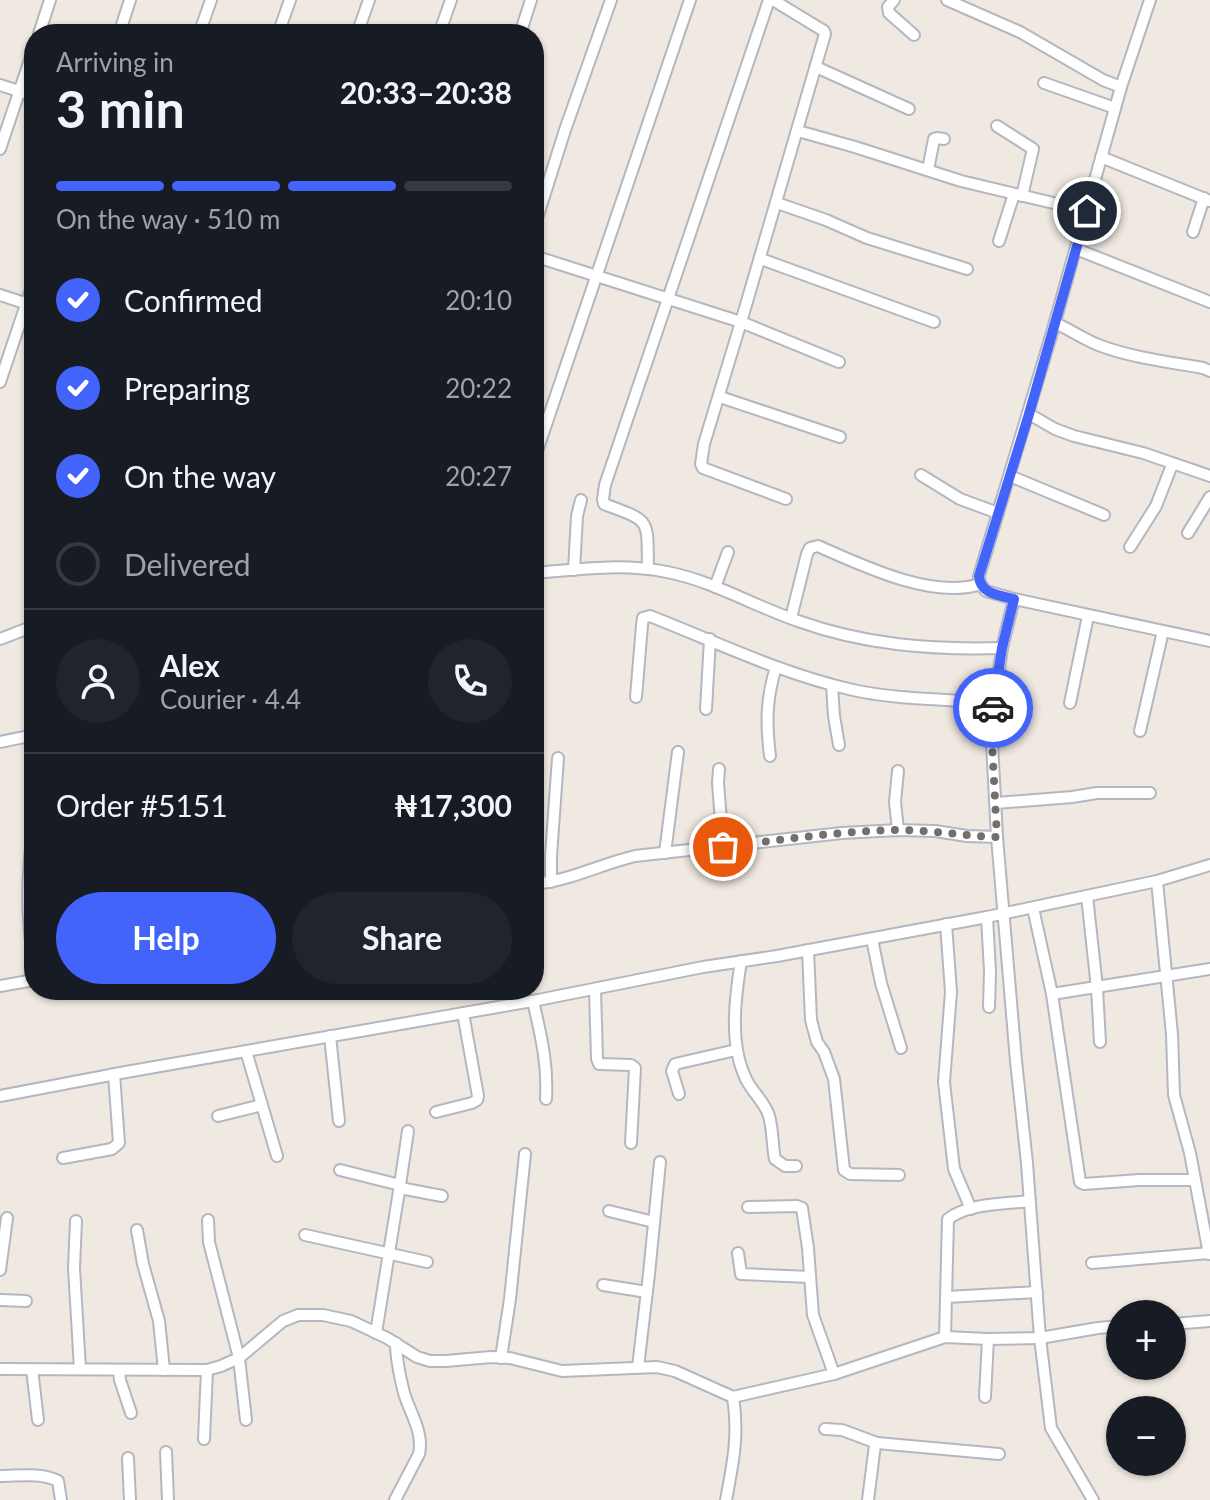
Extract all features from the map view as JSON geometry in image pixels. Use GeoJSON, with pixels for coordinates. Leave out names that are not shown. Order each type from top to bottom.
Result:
{"type":"FeatureCollection","features":[{"type":"Feature","properties":{"kind":"street"},"geometry":{"type":"LineString","coordinates":[[42,24],[50,0]]}},
{"type":"Feature","properties":{"kind":"street"},"geometry":{"type":"LineString","coordinates":[[122,24],[130,0]]}},
{"type":"Feature","properties":{"kind":"street"},"geometry":{"type":"LineString","coordinates":[[203,24],[211,0]]}},
{"type":"Feature","properties":{"kind":"street"},"geometry":{"type":"LineString","coordinates":[[282,24],[290,0]]}},
{"type":"Feature","properties":{"kind":"street"},"geometry":{"type":"LineString","coordinates":[[361,24],[369,0]]}},
{"type":"Feature","properties":{"kind":"street"},"geometry":{"type":"LineString","coordinates":[[443,24],[451,0]]}},
{"type":"Feature","properties":{"kind":"street"},"geometry":{"type":"LineString","coordinates":[[523,24],[531,0]]}},
{"type":"Feature","properties":{"kind":"street"},"geometry":{"type":"LineString","coordinates":[[544,196],[611,0]]}},
{"type":"Feature","properties":{"kind":"street"},"geometry":{"type":"LineString","coordinates":[[544,430],[690,0]]}},
{"type":"Feature","properties":{"kind":"street"},"geometry":{"type":"LineString","coordinates":[[648,569],[646,525],[639,517],[604,504],[605,485],[771,0],[825,33],[701,458],[703,468],[786,499]]}},
{"type":"Feature","properties":{"kind":"street"},"geometry":{"type":"LineString","coordinates":[[894,0],[888,7],[889,13],[914,35]]}},
{"type":"Feature","properties":{"kind":"street"},"geometry":{"type":"LineString","coordinates":[[947,0],[1020,32],[1103,80],[1121,87]]}},
{"type":"Feature","properties":{"kind":"street"},"geometry":{"type":"LineString","coordinates":[[1150,0],[1121,87],[1029,414],[979,576],[980,584],[986,591],[1014,599],[1210,641]]}},
{"type":"Feature","properties":{"kind":"street"},"geometry":{"type":"LineString","coordinates":[[816,67],[909,109]]}},
{"type":"Feature","properties":{"kind":"street"},"geometry":{"type":"LineString","coordinates":[[0,149],[24,77]]}},
{"type":"Feature","properties":{"kind":"street"},"geometry":{"type":"LineString","coordinates":[[1044,83],[1115,108]]}},
{"type":"Feature","properties":{"kind":"street"},"geometry":{"type":"LineString","coordinates":[[0,85],[24,93]]}},
{"type":"Feature","properties":{"kind":"street"},"geometry":{"type":"LineString","coordinates":[[997,126],[1033,149],[999,241]]}},
{"type":"Feature","properties":{"kind":"street"},"geometry":{"type":"LineString","coordinates":[[798,131],[961,181],[1087,211]]}},
{"type":"Feature","properties":{"kind":"street"},"geometry":{"type":"LineString","coordinates":[[928,170],[934,139],[944,139]]}},
{"type":"Feature","properties":{"kind":"street"},"geometry":{"type":"LineString","coordinates":[[1101,157],[1207,200],[1193,232]]}},
{"type":"Feature","properties":{"kind":"street"},"geometry":{"type":"LineString","coordinates":[[777,203],[867,238],[967,269]]}},
{"type":"Feature","properties":{"kind":"street"},"geometry":{"type":"LineString","coordinates":[[1076,249],[1210,302]]}},
{"type":"Feature","properties":{"kind":"street"},"geometry":{"type":"LineString","coordinates":[[544,259],[741,322],[839,362]]}},
{"type":"Feature","properties":{"kind":"street"},"geometry":{"type":"LineString","coordinates":[[761,259],[934,322]]}},
{"type":"Feature","properties":{"kind":"street"},"geometry":{"type":"LineString","coordinates":[[0,295],[24,303]]}},
{"type":"Feature","properties":{"kind":"street"},"geometry":{"type":"LineString","coordinates":[[0,382],[24,320]]}},
{"type":"Feature","properties":{"kind":"street"},"geometry":{"type":"LineString","coordinates":[[1055,323],[1106,348],[1210,371]]}},
{"type":"Feature","properties":{"kind":"street"},"geometry":{"type":"LineString","coordinates":[[720,397],[840,437]]}},
{"type":"Feature","properties":{"kind":"street"},"geometry":{"type":"LineString","coordinates":[[1029,414],[1074,436],[1143,453],[1210,476]]}},
{"type":"Feature","properties":{"kind":"street"},"geometry":{"type":"LineString","coordinates":[[1130,547],[1156,506],[1172,465]]}},
{"type":"Feature","properties":{"kind":"street"},"geometry":{"type":"LineString","coordinates":[[921,475],[960,499],[998,513]]}},
{"type":"Feature","properties":{"kind":"street"},"geometry":{"type":"LineString","coordinates":[[1010,476],[1104,515]]}},
{"type":"Feature","properties":{"kind":"street"},"geometry":{"type":"LineString","coordinates":[[1188,533],[1210,497]]}},
{"type":"Feature","properties":{"kind":"street"},"geometry":{"type":"LineString","coordinates":[[574,570],[581,500]]}},
{"type":"Feature","properties":{"kind":"street"},"geometry":{"type":"LineString","coordinates":[[791,618],[807,554],[813,546],[868,568],[940,588],[955,589],[980,584]]}},
{"type":"Feature","properties":{"kind":"street"},"geometry":{"type":"LineString","coordinates":[[715,587],[728,552]]}},
{"type":"Feature","properties":{"kind":"street"},"geometry":{"type":"LineString","coordinates":[[544,573],[616,566],[648,569],[682,576],[791,618],[867,641],[932,647],[1002,648]]}},
{"type":"Feature","properties":{"kind":"street"},"geometry":{"type":"LineString","coordinates":[[1014,599],[1002,648],[992,743],[997,837],[1040,1338],[1051,1428],[1093,1500]]}},
{"type":"Feature","properties":{"kind":"street"},"geometry":{"type":"LineString","coordinates":[[636,697],[642,625],[646,616],[776,667],[832,685],[895,696],[994,703]]}},
{"type":"Feature","properties":{"kind":"street"},"geometry":{"type":"LineString","coordinates":[[1070,703],[1088,616]]}},
{"type":"Feature","properties":{"kind":"street"},"geometry":{"type":"LineString","coordinates":[[0,639],[24,630]]}},
{"type":"Feature","properties":{"kind":"street"},"geometry":{"type":"LineString","coordinates":[[1140,731],[1163,631]]}},
{"type":"Feature","properties":{"kind":"street"},"geometry":{"type":"LineString","coordinates":[[706,709],[710,639]]}},
{"type":"Feature","properties":{"kind":"street"},"geometry":{"type":"LineString","coordinates":[[770,756],[767,708],[776,667]]}},
{"type":"Feature","properties":{"kind":"street"},"geometry":{"type":"LineString","coordinates":[[832,685],[839,745]]}},
{"type":"Feature","properties":{"kind":"street"},"geometry":{"type":"LineString","coordinates":[[0,742],[24,737]]}},
{"type":"Feature","properties":{"kind":"street"},"geometry":{"type":"LineString","coordinates":[[665,853],[678,752]]}},
{"type":"Feature","properties":{"kind":"street"},"geometry":{"type":"LineString","coordinates":[[551,882],[558,758]]}},
{"type":"Feature","properties":{"kind":"street"},"geometry":{"type":"LineString","coordinates":[[719,769],[723,847]]}},
{"type":"Feature","properties":{"kind":"street"},"geometry":{"type":"LineString","coordinates":[[898,771],[895,802],[898,830]]}},
{"type":"Feature","properties":{"kind":"street"},"geometry":{"type":"LineString","coordinates":[[996,803],[1097,793],[1150,793]]}},
{"type":"Feature","properties":{"kind":"street"},"geometry":{"type":"LineString","coordinates":[[544,883],[635,856],[842,833],[898,830],[997,837]]}},
{"type":"Feature","properties":{"kind":"street"},"geometry":{"type":"LineString","coordinates":[[544,999],[1033,908],[1157,881],[1210,865]]}},
{"type":"Feature","properties":{"kind":"street"},"geometry":{"type":"LineString","coordinates":[[1092,1263],[1210,1254],[1190,1153],[1174,1095],[1172,1034],[1157,881]]}},
{"type":"Feature","properties":{"kind":"street"},"geometry":{"type":"LineString","coordinates":[[1087,896],[1100,1042]]}},
{"type":"Feature","properties":{"kind":"street"},"geometry":{"type":"LineString","coordinates":[[1033,908],[1052,994],[1080,1182],[1195,1180]]}},
{"type":"Feature","properties":{"kind":"street"},"geometry":{"type":"LineString","coordinates":[[987,917],[989,1007]]}},
{"type":"Feature","properties":{"kind":"street"},"geometry":{"type":"LineString","coordinates":[[946,924],[951,992],[944,1082],[954,1169],[971,1209]]}},
{"type":"Feature","properties":{"kind":"street"},"geometry":{"type":"LineString","coordinates":[[872,939],[881,983],[901,1048]]}},
{"type":"Feature","properties":{"kind":"street"},"geometry":{"type":"LineString","coordinates":[[808,950],[811,1020],[817,1042],[834,1079],[844,1170],[850,1174],[899,1175]]}},
{"type":"Feature","properties":{"kind":"street"},"geometry":{"type":"LineString","coordinates":[[741,961],[736,1003],[736,1050],[741,1070],[769,1115],[775,1159],[785,1166],[796,1166]]}},
{"type":"Feature","properties":{"kind":"street"},"geometry":{"type":"LineString","coordinates":[[1052,994],[1210,969]]}},
{"type":"Feature","properties":{"kind":"street"},"geometry":{"type":"LineString","coordinates":[[0,986],[24,982]]}},
{"type":"Feature","properties":{"kind":"street"},"geometry":{"type":"LineString","coordinates":[[595,989],[599,1064],[631,1065],[635,1068],[631,1143]]}},
{"type":"Feature","properties":{"kind":"street"},"geometry":{"type":"LineString","coordinates":[[0,1096],[538,1000]]}},
{"type":"Feature","properties":{"kind":"street"},"geometry":{"type":"LineString","coordinates":[[533,1001],[545,1058],[546,1099]]}},
{"type":"Feature","properties":{"kind":"street"},"geometry":{"type":"LineString","coordinates":[[436,1112],[477,1100],[463,1013]]}},
{"type":"Feature","properties":{"kind":"street"},"geometry":{"type":"LineString","coordinates":[[330,1036],[339,1121]]}},
{"type":"Feature","properties":{"kind":"street"},"geometry":{"type":"LineString","coordinates":[[679,1094],[673,1065],[736,1050]]}},
{"type":"Feature","properties":{"kind":"street"},"geometry":{"type":"LineString","coordinates":[[246,1051],[277,1156]]}},
{"type":"Feature","properties":{"kind":"street"},"geometry":{"type":"LineString","coordinates":[[63,1158],[112,1149],[119,1143],[114,1074]]}},
{"type":"Feature","properties":{"kind":"street"},"geometry":{"type":"LineString","coordinates":[[218,1116],[262,1105]]}},
{"type":"Feature","properties":{"kind":"street"},"geometry":{"type":"LineString","coordinates":[[376,1333],[408,1131]]}},
{"type":"Feature","properties":{"kind":"street"},"geometry":{"type":"LineString","coordinates":[[501,1358],[525,1154]]}},
{"type":"Feature","properties":{"kind":"street"},"geometry":{"type":"LineString","coordinates":[[638,1367],[660,1162]]}},
{"type":"Feature","properties":{"kind":"street"},"geometry":{"type":"LineString","coordinates":[[340,1170],[442,1196]]}},
{"type":"Feature","properties":{"kind":"street"},"geometry":{"type":"LineString","coordinates":[[945,1337],[948,1219],[971,1209],[1030,1201]]}},
{"type":"Feature","properties":{"kind":"street"},"geometry":{"type":"LineString","coordinates":[[748,1207],[802,1208],[816,1326],[834,1374]]}},
{"type":"Feature","properties":{"kind":"street"},"geometry":{"type":"LineString","coordinates":[[609,1211],[654,1222]]}},
{"type":"Feature","properties":{"kind":"street"},"geometry":{"type":"LineString","coordinates":[[0,1270],[7,1218]]}},
{"type":"Feature","properties":{"kind":"street"},"geometry":{"type":"LineString","coordinates":[[208,1220],[209,1242],[239,1358],[246,1420]]}},
{"type":"Feature","properties":{"kind":"street"},"geometry":{"type":"LineString","coordinates":[[76,1221],[74,1289],[80,1369]]}},
{"type":"Feature","properties":{"kind":"street"},"geometry":{"type":"LineString","coordinates":[[137,1230],[159,1321],[164,1370]]}},
{"type":"Feature","properties":{"kind":"street"},"geometry":{"type":"LineString","coordinates":[[305,1235],[427,1262]]}},
{"type":"Feature","properties":{"kind":"street"},"geometry":{"type":"LineString","coordinates":[[738,1253],[743,1275],[810,1277]]}},
{"type":"Feature","properties":{"kind":"street"},"geometry":{"type":"LineString","coordinates":[[603,1285],[647,1292]]}},
{"type":"Feature","properties":{"kind":"street"},"geometry":{"type":"LineString","coordinates":[[947,1297],[1037,1292]]}},
{"type":"Feature","properties":{"kind":"street"},"geometry":{"type":"LineString","coordinates":[[0,1300],[26,1301]]}},
{"type":"Feature","properties":{"kind":"street"},"geometry":{"type":"LineString","coordinates":[[0,1369],[207,1370],[239,1358],[283,1321],[298,1315],[323,1315],[351,1321],[430,1361],[491,1357],[562,1371],[638,1367],[675,1371],[733,1397],[834,1374],[945,1337],[1040,1338],[1106,1327]]}},
{"type":"Feature","properties":{"kind":"street"},"geometry":{"type":"LineString","coordinates":[[1186,1323],[1210,1321]]}},
{"type":"Feature","properties":{"kind":"street"},"geometry":{"type":"LineString","coordinates":[[985,1397],[988,1339]]}},
{"type":"Feature","properties":{"kind":"street"},"geometry":{"type":"LineString","coordinates":[[395,1500],[421,1446],[405,1395],[396,1343]]}},
{"type":"Feature","properties":{"kind":"street"},"geometry":{"type":"LineString","coordinates":[[32,1369],[38,1420]]}},
{"type":"Feature","properties":{"kind":"street"},"geometry":{"type":"LineString","coordinates":[[119,1370],[131,1413]]}},
{"type":"Feature","properties":{"kind":"street"},"geometry":{"type":"LineString","coordinates":[[204,1439],[207,1370]]}},
{"type":"Feature","properties":{"kind":"street"},"geometry":{"type":"LineString","coordinates":[[726,1500],[737,1435],[733,1397]]}},
{"type":"Feature","properties":{"kind":"street"},"geometry":{"type":"LineString","coordinates":[[825,1429],[857,1434],[877,1443],[999,1454]]}},
{"type":"Feature","properties":{"kind":"street"},"geometry":{"type":"LineString","coordinates":[[868,1500],[877,1443]]}},
{"type":"Feature","properties":{"kind":"street"},"geometry":{"type":"LineString","coordinates":[[166,1452],[168,1500]]}},
{"type":"Feature","properties":{"kind":"street"},"geometry":{"type":"LineString","coordinates":[[128,1458],[130,1500]]}},
{"type":"Feature","properties":{"kind":"street"},"geometry":{"type":"LineString","coordinates":[[0,1476],[52,1477],[58,1481],[61,1500]]}},
{"type":"Feature","properties":{"kind":"way so far"},"geometry":{"type":"LineString","coordinates":[[723,847],[842,833],[898,830],[997,837],[993,708]]}},
{"type":"Feature","properties":{"kind":"route"},"geometry":{"type":"LineString","coordinates":[[993,708],[1002,648],[1014,599],[986,591],[980,584],[979,576],[1087,211]]}}]}
